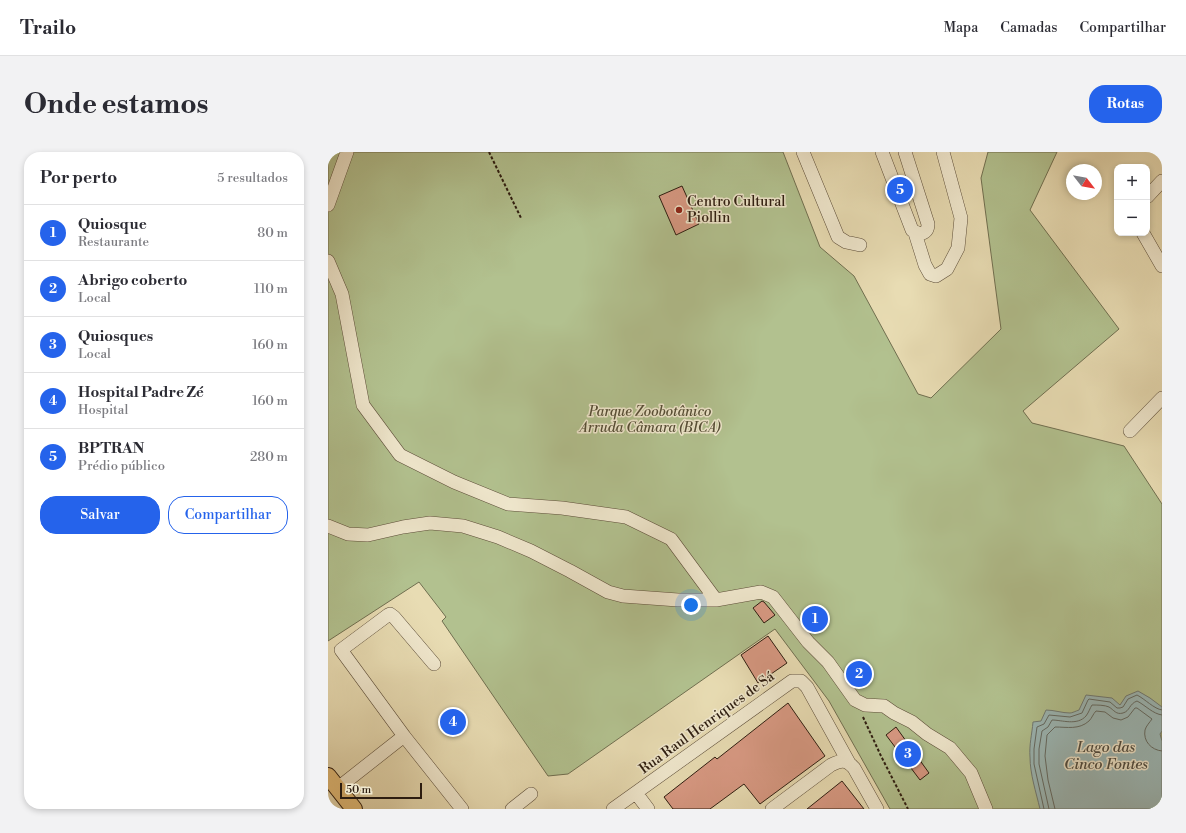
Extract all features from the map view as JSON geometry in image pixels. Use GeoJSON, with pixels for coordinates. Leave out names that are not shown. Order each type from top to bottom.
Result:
{"type":"FeatureCollection","features":[{"type":"Feature","properties":{"kind":"street"},"geometry":{"type":"LineString","coordinates":[[328,205],[347,152]]}},
{"type":"Feature","properties":{"kind":"street"},"geometry":{"type":"LineString","coordinates":[[803,152],[838,237],[846,242],[860,245]]}},
{"type":"Feature","properties":{"kind":"street"},"geometry":{"type":"LineString","coordinates":[[882,152],[912,230],[915,233],[925,265],[930,274],[936,276],[947,269],[958,248],[961,218],[943,152]]}},
{"type":"Feature","properties":{"kind":"street"},"geometry":{"type":"LineString","coordinates":[[905,152],[928,224],[928,228],[924,233],[915,233]]}},
{"type":"Feature","properties":{"kind":"street"},"geometry":{"type":"LineString","coordinates":[[1150,194],[1162,181]]}},
{"type":"Feature","properties":{"kind":"street"},"geometry":{"type":"LineString","coordinates":[[1146,236],[1162,266]]}},
{"type":"Feature","properties":{"kind":"street"},"geometry":{"type":"LineString","coordinates":[[328,261],[342,294],[363,405],[400,455],[454,482],[508,504],[562,508],[626,517],[671,539],[716,600]]}},
{"type":"Feature","properties":{"kind":"street"},"geometry":{"type":"LineString","coordinates":[[1130,431],[1162,398]]}},
{"type":"Feature","properties":{"kind":"street"},"geometry":{"type":"LineString","coordinates":[[328,526],[348,534],[368,535],[403,527],[430,524],[463,526],[498,537],[531,551],[595,586],[608,592],[623,596],[678,600],[716,600],[761,592],[773,597],[808,642],[828,662],[855,700],[864,705],[884,706],[912,722],[927,734],[950,748],[971,773],[986,809]]}},
{"type":"Feature","properties":{"kind":"street"},"geometry":{"type":"LineString","coordinates":[[434,664],[390,614],[340,650],[404,736],[462,809]]}},
{"type":"Feature","properties":{"kind":"street","name":"Rua Raul Henriques de Sá"},"geometry":{"type":"LineString","coordinates":[[613,809],[792,681],[801,681],[808,687],[849,763],[854,768],[877,809]]}},
{"type":"Feature","properties":{"kind":"street"},"geometry":{"type":"LineString","coordinates":[[341,796],[404,736]]}},
{"type":"Feature","properties":{"kind":"street"},"geometry":{"type":"LineString","coordinates":[[772,809],[831,765],[843,761],[849,763]]}},
{"type":"Feature","properties":{"kind":"street"},"geometry":{"type":"LineString","coordinates":[[636,793],[648,809]]}},
{"type":"Feature","properties":{"kind":"street"},"geometry":{"type":"LineString","coordinates":[[512,809],[531,794]]}},
{"type":"Feature","properties":{"kind":"path"},"geometry":{"type":"LineString","coordinates":[[489,152],[521,218]]}},
{"type":"Feature","properties":{"kind":"path"},"geometry":{"type":"LineString","coordinates":[[855,700],[908,809]]}},
{"type":"Feature","properties":{"kind":"green space","name":"Parque Zoobotânico Arruda Câmara (BICA)"},"geometry":{"type":"Polygon","coordinates":[[[328,152],[783,152],[820,247],[854,276],[918,394],[931,398],[1001,329],[981,178],[988,152],[1057,152],[1030,210],[1119,329],[1023,411],[1032,423],[1124,446],[1162,504],[1162,809],[890,809],[829,701],[775,629],[568,774],[548,776],[442,621],[446,617],[419,582],[328,641],[328,152]]]}},
{"type":"Feature","properties":{"kind":"water","name":"Lago das Cinco Fontes"},"geometry":{"type":"Polygon","coordinates":[[[1138,691],[1162,707],[1162,731],[1160,734],[1162,741],[1162,809],[1040,809],[1030,763],[1033,722],[1041,721],[1046,710],[1070,713],[1079,710],[1086,695],[1112,698],[1120,705],[1126,696],[1138,691]]]}},
{"type":"Feature","properties":{"kind":"building","name":"Centro Cultural Piollin"},"geometry":{"type":"Polygon","coordinates":[[[682,186],[699,224],[676,235],[659,196],[682,186]]]}},
{"type":"Feature","properties":{"kind":"building"},"geometry":{"type":"Polygon","coordinates":[[[762,601],[775,615],[764,623],[753,608],[762,601]]]}},
{"type":"Feature","properties":{"kind":"building"},"geometry":{"type":"Polygon","coordinates":[[[814,608],[826,623],[815,630],[804,616],[814,608]]]}},
{"type":"Feature","properties":{"kind":"building"},"geometry":{"type":"Polygon","coordinates":[[[768,636],[787,663],[758,683],[741,655],[768,636]]]}},
{"type":"Feature","properties":{"kind":"building"},"geometry":{"type":"Polygon","coordinates":[[[859,663],[870,678],[860,685],[849,671],[859,663]]]}},
{"type":"Feature","properties":{"kind":"building"},"geometry":{"type":"Polygon","coordinates":[[[788,703],[825,756],[760,804],[744,784],[710,809],[673,809],[664,797],[715,757],[717,759],[788,703]]]}},
{"type":"Feature","properties":{"kind":"building"},"geometry":{"type":"Polygon","coordinates":[[[896,727],[929,773],[920,780],[886,735],[896,727]]]}},
{"type":"Feature","properties":{"kind":"building"},"geometry":{"type":"Polygon","coordinates":[[[842,781],[864,809],[807,809],[842,781]]]}},
{"type":"Feature","properties":{"kind":"place","name":"BPTRAN"},"geometry":{"type":"Point","coordinates":[900,190]}},
{"type":"Feature","properties":{"kind":"place","name":"Centro Cultural Piollin"},"geometry":{"type":"Point","coordinates":[679,210]}},
{"type":"Feature","properties":{"kind":"place","name":"Quiosque"},"geometry":{"type":"Point","coordinates":[815,619]}},
{"type":"Feature","properties":{"kind":"place","name":"Abrigo coberto"},"geometry":{"type":"Point","coordinates":[859,674]}},
{"type":"Feature","properties":{"kind":"place","name":"Hospital Padre Zé"},"geometry":{"type":"Point","coordinates":[453,722]}},
{"type":"Feature","properties":{"kind":"place","name":"Quiosques"},"geometry":{"type":"Point","coordinates":[908,754]}}]}
